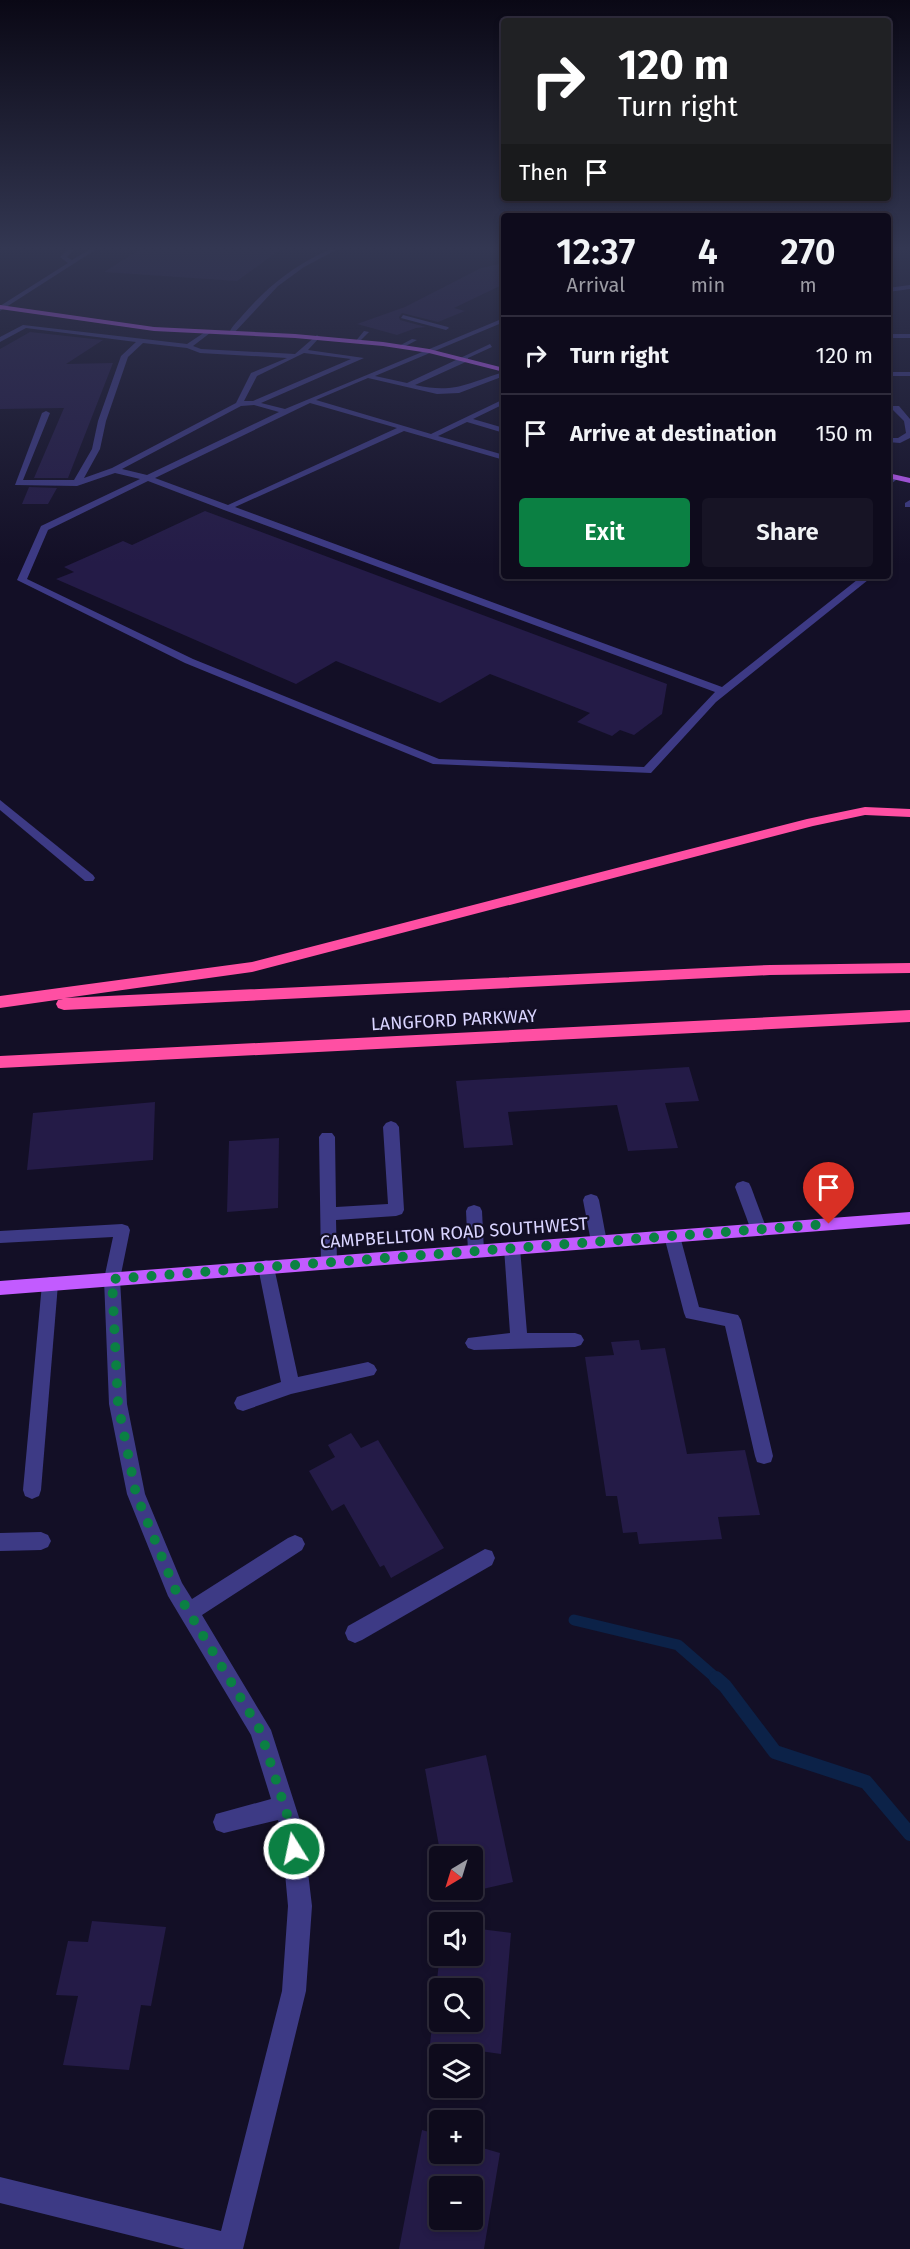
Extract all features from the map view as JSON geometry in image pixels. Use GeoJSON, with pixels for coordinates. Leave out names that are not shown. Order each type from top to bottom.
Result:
{"type":"FeatureCollection","features":[{"type":"Feature","properties":{"kind":"highway"},"geometry":{"type":"LineString","coordinates":[[0,1002],[252,967],[812,822],[865,811],[910,813]]}},
{"type":"Feature","properties":{"kind":"highway","name":"LANGFORD PARKWAY"},"geometry":{"type":"LineString","coordinates":[[0,1007],[770,970],[910,968]]}},
{"type":"Feature","properties":{"kind":"highway","name":"LANGFORD PARKWAY"},"geometry":{"type":"LineString","coordinates":[[0,1062],[910,1016]]}},
{"type":"Feature","properties":{"kind":"main road"},"geometry":{"type":"LineString","coordinates":[[445,355],[501,371]]}},
{"type":"Feature","properties":{"kind":"main road"},"geometry":{"type":"LineString","coordinates":[[891,479],[910,482]]}},
{"type":"Feature","properties":{"kind":"main road","name":"CAMPBELLTON ROAD SOUTHWEST"},"geometry":{"type":"LineString","coordinates":[[0,1288],[910,1218]]}},
{"type":"Feature","properties":{"kind":"street"},"geometry":{"type":"LineString","coordinates":[[77,483],[96,449],[102,421],[125,355]]}},
{"type":"Feature","properties":{"kind":"street"},"geometry":{"type":"LineString","coordinates":[[239,404],[254,375],[297,355]]}},
{"type":"Feature","properties":{"kind":"street"},"geometry":{"type":"LineString","coordinates":[[254,403],[360,358],[314,355]]}},
{"type":"Feature","properties":{"kind":"street"},"geometry":{"type":"LineString","coordinates":[[419,355],[285,411],[44,528],[22,580],[189,661],[437,762],[647,771],[722,691],[864,579]]}},
{"type":"Feature","properties":{"kind":"street"},"geometry":{"type":"LineString","coordinates":[[406,386],[471,355]]}},
{"type":"Feature","properties":{"kind":"street"},"geometry":{"type":"LineString","coordinates":[[402,362],[439,372]]}},
{"type":"Feature","properties":{"kind":"street"},"geometry":{"type":"LineString","coordinates":[[367,376],[437,392],[456,391],[501,373]]}},
{"type":"Feature","properties":{"kind":"street"},"geometry":{"type":"LineString","coordinates":[[891,374],[910,374]]}},
{"type":"Feature","properties":{"kind":"street"},"geometry":{"type":"LineString","coordinates":[[309,400],[501,457]]}},
{"type":"Feature","properties":{"kind":"street"},"geometry":{"type":"LineString","coordinates":[[432,436],[501,402]]}},
{"type":"Feature","properties":{"kind":"street"},"geometry":{"type":"LineString","coordinates":[[46,413],[18,483],[77,483],[116,470],[239,404],[254,403],[285,411]]}},
{"type":"Feature","properties":{"kind":"street"},"geometry":{"type":"LineString","coordinates":[[891,440],[900,441],[910,434],[908,422],[896,408]]}},
{"type":"Feature","properties":{"kind":"street"},"geometry":{"type":"LineString","coordinates":[[466,419],[501,430]]}},
{"type":"Feature","properties":{"kind":"street"},"geometry":{"type":"LineString","coordinates":[[227,508],[404,428]]}},
{"type":"Feature","properties":{"kind":"street"},"geometry":{"type":"LineString","coordinates":[[486,452],[495,448]]}},
{"type":"Feature","properties":{"kind":"street"},"geometry":{"type":"LineString","coordinates":[[116,470],[148,478],[722,691]]}},
{"type":"Feature","properties":{"kind":"street"},"geometry":{"type":"LineString","coordinates":[[167,499],[184,492]]}},
{"type":"Feature","properties":{"kind":"street"},"geometry":{"type":"LineString","coordinates":[[0,804],[89,878]]}},
{"type":"Feature","properties":{"kind":"street"},"geometry":{"type":"LineString","coordinates":[[328,1214],[396,1210],[391,1127]]}},
{"type":"Feature","properties":{"kind":"street"},"geometry":{"type":"LineString","coordinates":[[327,1137],[329,1262]]}},
{"type":"Feature","properties":{"kind":"street"},"geometry":{"type":"LineString","coordinates":[[743,1187],[759,1230]]}},
{"type":"Feature","properties":{"kind":"street"},"geometry":{"type":"LineString","coordinates":[[591,1200],[599,1242]]}},
{"type":"Feature","properties":{"kind":"street"},"geometry":{"type":"LineString","coordinates":[[474,1211],[476,1251]]}},
{"type":"Feature","properties":{"kind":"street"},"geometry":{"type":"LineString","coordinates":[[0,1237],[122,1230],[112,1279],[118,1404],[136,1494],[175,1589],[260,1730],[292,1830],[300,1906],[294,1991],[230,2248],[0,2190]]}},
{"type":"Feature","properties":{"kind":"street"},"geometry":{"type":"LineString","coordinates":[[672,1236],[692,1313],[732,1320],[764,1456]]}},
{"type":"Feature","properties":{"kind":"street"},"geometry":{"type":"LineString","coordinates":[[512,1248],[519,1340]]}},
{"type":"Feature","properties":{"kind":"street"},"geometry":{"type":"LineString","coordinates":[[266,1267],[291,1386]]}},
{"type":"Feature","properties":{"kind":"street"},"geometry":{"type":"LineString","coordinates":[[32,1490],[50,1284]]}},
{"type":"Feature","properties":{"kind":"street"},"geometry":{"type":"LineString","coordinates":[[474,1342],[575,1340]]}},
{"type":"Feature","properties":{"kind":"street"},"geometry":{"type":"LineString","coordinates":[[243,1403],[291,1386],[368,1370]]}},
{"type":"Feature","properties":{"kind":"street"},"geometry":{"type":"LineString","coordinates":[[0,1542],[41,1541]]}},
{"type":"Feature","properties":{"kind":"street"},"geometry":{"type":"LineString","coordinates":[[189,1612],[295,1544]]}},
{"type":"Feature","properties":{"kind":"street"},"geometry":{"type":"LineString","coordinates":[[355,1633],[485,1558]]}},
{"type":"Feature","properties":{"kind":"street"},"geometry":{"type":"LineString","coordinates":[[224,1822],[284,1807]]}},
{"type":"Feature","properties":{"kind":"building"},"geometry":{"type":"Polygon","coordinates":[[[0,355],[80,355],[66,364],[113,363],[68,478],[34,478],[64,408],[0,409],[0,355]]]}},
{"type":"Feature","properties":{"kind":"building"},"geometry":{"type":"Polygon","coordinates":[[[29,487],[57,488],[48,504],[22,504],[29,487]]]}},
{"type":"Feature","properties":{"kind":"building"},"geometry":{"type":"Polygon","coordinates":[[[205,511],[667,684],[662,714],[634,735],[620,730],[612,736],[577,722],[590,713],[490,674],[440,703],[336,661],[296,684],[56,579],[74,572],[64,567],[123,541],[132,545],[205,511]]]}},
{"type":"Feature","properties":{"kind":"building"},"geometry":{"type":"Polygon","coordinates":[[[689,1067],[699,1101],[665,1103],[678,1148],[628,1151],[617,1105],[508,1112],[513,1145],[464,1148],[456,1081],[689,1067]]]}},
{"type":"Feature","properties":{"kind":"building"},"geometry":{"type":"Polygon","coordinates":[[[155,1102],[153,1160],[27,1170],[33,1113],[155,1102]]]}},
{"type":"Feature","properties":{"kind":"building"},"geometry":{"type":"Polygon","coordinates":[[[279,1138],[278,1208],[227,1212],[229,1141],[279,1138]]]}},
{"type":"Feature","properties":{"kind":"building"},"geometry":{"type":"Polygon","coordinates":[[[639,1340],[641,1350],[665,1348],[687,1454],[745,1450],[760,1515],[718,1517],[722,1539],[639,1544],[637,1532],[623,1533],[617,1496],[606,1496],[585,1357],[614,1355],[611,1342],[639,1340]]]}},
{"type":"Feature","properties":{"kind":"building"},"geometry":{"type":"Polygon","coordinates":[[[351,1433],[361,1448],[378,1440],[444,1548],[391,1578],[384,1565],[380,1567],[344,1504],[332,1511],[309,1471],[335,1457],[328,1445],[351,1433]]]}},
{"type":"Feature","properties":{"kind":"building"},"geometry":{"type":"Polygon","coordinates":[[[486,1755],[513,1882],[483,1889],[483,1846],[439,1846],[425,1769],[486,1755]]]}},
{"type":"Feature","properties":{"kind":"building"},"geometry":{"type":"Polygon","coordinates":[[[92,1921],[166,1927],[151,2006],[141,2005],[129,2070],[63,2065],[78,1996],[56,1995],[68,1941],[88,1942],[92,1921]]]}},
{"type":"Feature","properties":{"kind":"building"},"geometry":{"type":"Polygon","coordinates":[[[483,1929],[511,1933],[501,2054],[483,2051],[483,2044],[430,2044],[431,2032],[483,2032],[483,1978],[437,1978],[439,1966],[483,1966],[483,1929]]]}},
{"type":"Feature","properties":{"kind":"building"},"geometry":{"type":"Polygon","coordinates":[[[422,2130],[429,2132],[429,2164],[483,2164],[483,2148],[500,2153],[484,2249],[399,2249],[422,2130]]]}},
{"type":"Feature","properties":{"kind":"waterway"},"geometry":{"type":"LineString","coordinates":[[574,1620],[678,1645],[717,1679]]}},
{"type":"Feature","properties":{"kind":"waterway"},"geometry":{"type":"LineString","coordinates":[[716,1678],[725,1686],[775,1752],[866,1782],[910,1834]]}},
{"type":"Feature","properties":{"kind":"route"},"geometry":{"type":"LineString","coordinates":[[294,1849],[292,1830],[260,1730],[175,1589],[136,1494],[118,1404],[112,1279],[829,1224]]}}]}
